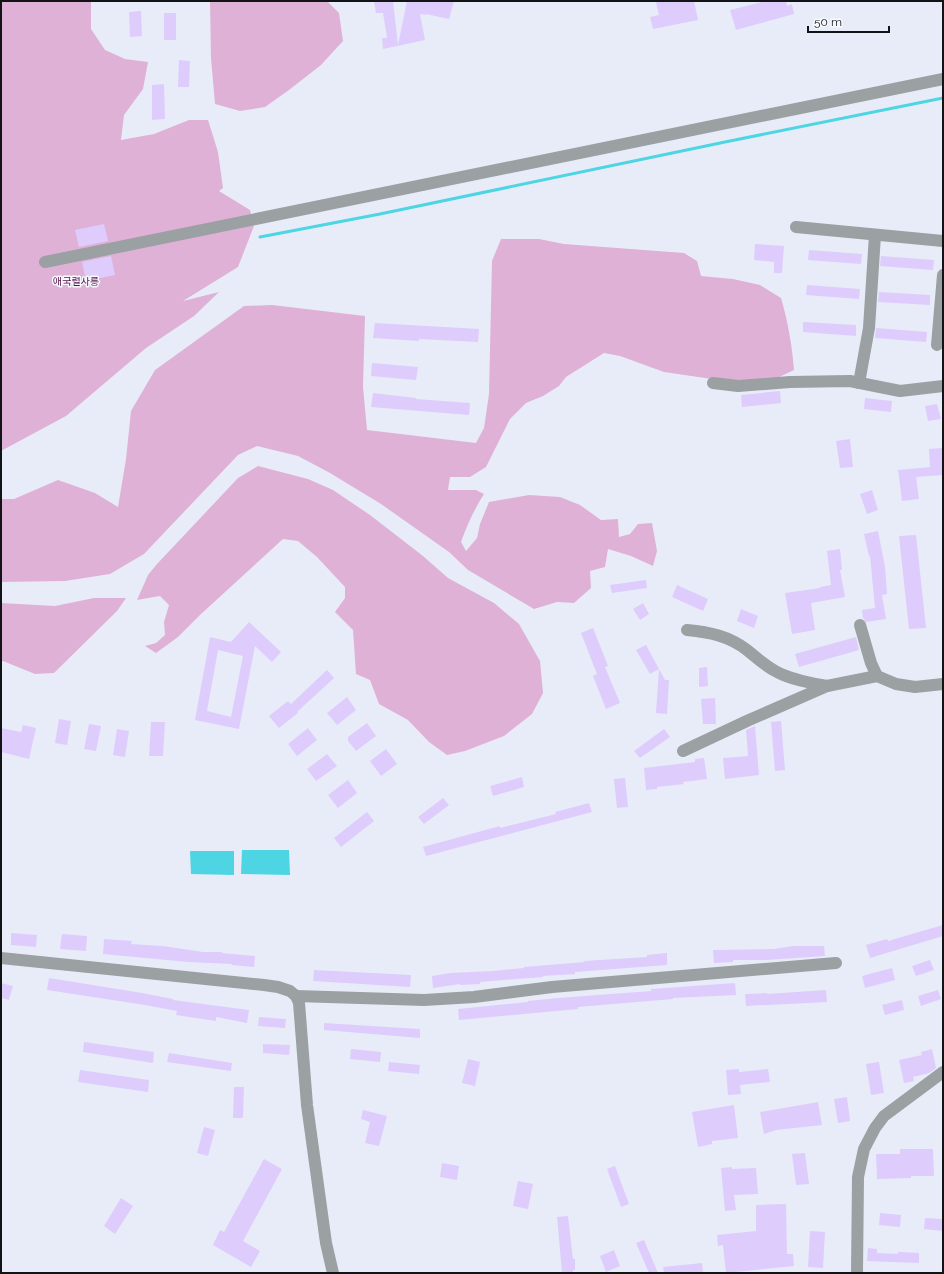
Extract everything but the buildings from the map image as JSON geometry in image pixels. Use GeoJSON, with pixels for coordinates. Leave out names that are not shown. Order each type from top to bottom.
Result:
{"type":"FeatureCollection","features":[{"type":"Feature","properties":{"kind":"street"},"geometry":{"type":"LineString","coordinates":[[45,262],[943,79]]}},
{"type":"Feature","properties":{"kind":"street"},"geometry":{"type":"LineString","coordinates":[[796,228],[943,241]]}},
{"type":"Feature","properties":{"kind":"street"},"geometry":{"type":"LineString","coordinates":[[859,383],[869,328],[875,235]]}},
{"type":"Feature","properties":{"kind":"street"},"geometry":{"type":"LineString","coordinates":[[937,345],[943,275]]}},
{"type":"Feature","properties":{"kind":"street"},"geometry":{"type":"LineString","coordinates":[[713,382],[738,386],[790,382],[850,381],[900,391],[943,386]]}},
{"type":"Feature","properties":{"kind":"street"},"geometry":{"type":"LineString","coordinates":[[860,625],[871,663],[877,676]]}},
{"type":"Feature","properties":{"kind":"street"},"geometry":{"type":"LineString","coordinates":[[687,630],[720,635],[734,640],[748,650],[763,664],[778,672],[804,681],[827,686]]}},
{"type":"Feature","properties":{"kind":"street"},"geometry":{"type":"LineString","coordinates":[[683,751],[827,686],[877,676],[896,684],[915,687],[943,684]]}},
{"type":"Feature","properties":{"kind":"street"},"geometry":{"type":"LineString","coordinates":[[1,958],[264,985],[290,991],[296,996],[299,1003],[302,1027],[307,1105],[326,1243],[333,1273]]}},
{"type":"Feature","properties":{"kind":"street"},"geometry":{"type":"LineString","coordinates":[[296,996],[424,1000],[474,997],[552,987],[836,963]]}},
{"type":"Feature","properties":{"kind":"street"},"geometry":{"type":"LineString","coordinates":[[857,1273],[858,1177],[864,1149],[875,1128],[884,1116],[943,1072]]}},
{"type":"Feature","properties":{"kind":"green space","name":"애국렬사릉"},"geometry":{"type":"Polygon","coordinates":[[[1,1],[91,1],[91,29],[105,50],[125,59],[148,62],[143,89],[124,115],[121,140],[154,134],[189,120],[208,120],[218,152],[223,188],[219,191],[250,210],[254,226],[238,267],[183,301],[219,292],[194,316],[146,348],[66,416],[1,451],[1,1]]]}},
{"type":"Feature","properties":{"kind":"green space"},"geometry":{"type":"Polygon","coordinates":[[[210,1],[327,1],[339,13],[343,41],[321,65],[265,107],[240,111],[215,104],[211,58],[210,1]]]}},
{"type":"Feature","properties":{"kind":"green space"},"geometry":{"type":"Polygon","coordinates":[[[501,239],[539,239],[564,244],[684,253],[697,261],[701,276],[733,279],[760,285],[781,298],[786,316],[794,370],[777,378],[747,382],[712,379],[664,372],[620,356],[604,353],[566,377],[559,386],[543,396],[526,403],[510,419],[486,467],[470,477],[450,477],[448,490],[476,490],[484,494],[471,518],[461,542],[466,551],[477,538],[480,524],[489,502],[529,495],[560,497],[580,505],[601,520],[618,519],[619,537],[630,534],[638,524],[652,523],[657,551],[653,566],[631,556],[608,549],[605,567],[590,571],[591,588],[574,603],[557,602],[534,609],[468,570],[449,552],[381,504],[330,473],[298,456],[257,446],[238,455],[144,554],[110,574],[65,581],[1,582],[1,499],[14,499],[58,480],[95,493],[118,507],[126,459],[131,411],[155,370],[244,306],[272,305],[365,316],[363,387],[367,430],[476,443],[484,428],[489,394],[492,261],[501,239]]]}},
{"type":"Feature","properties":{"kind":"green space"},"geometry":{"type":"Polygon","coordinates":[[[258,466],[308,479],[333,490],[370,515],[423,556],[448,578],[494,603],[519,624],[540,661],[543,693],[532,714],[504,736],[465,751],[447,755],[429,742],[408,720],[379,704],[370,680],[356,674],[353,630],[335,612],[345,598],[345,587],[317,557],[298,541],[283,539],[178,637],[156,653],[145,646],[156,643],[165,635],[164,622],[169,605],[160,596],[137,600],[148,575],[238,478],[258,466]]]}},
{"type":"Feature","properties":{"kind":"green space"},"geometry":{"type":"Polygon","coordinates":[[[94,598],[126,598],[117,611],[54,673],[35,674],[3,661],[1,662],[1,603],[55,606],[94,598]]]}},
{"type":"Feature","properties":{"kind":"water"},"geometry":{"type":"Polygon","coordinates":[[[242,850],[289,850],[290,875],[241,874],[242,850]]]}},
{"type":"Feature","properties":{"kind":"water"},"geometry":{"type":"Polygon","coordinates":[[[190,851],[234,851],[234,875],[191,874],[190,851]]]}},
{"type":"Feature","properties":{"kind":"waterway"},"geometry":{"type":"LineString","coordinates":[[260,237],[380,214],[943,98]]}}]}
